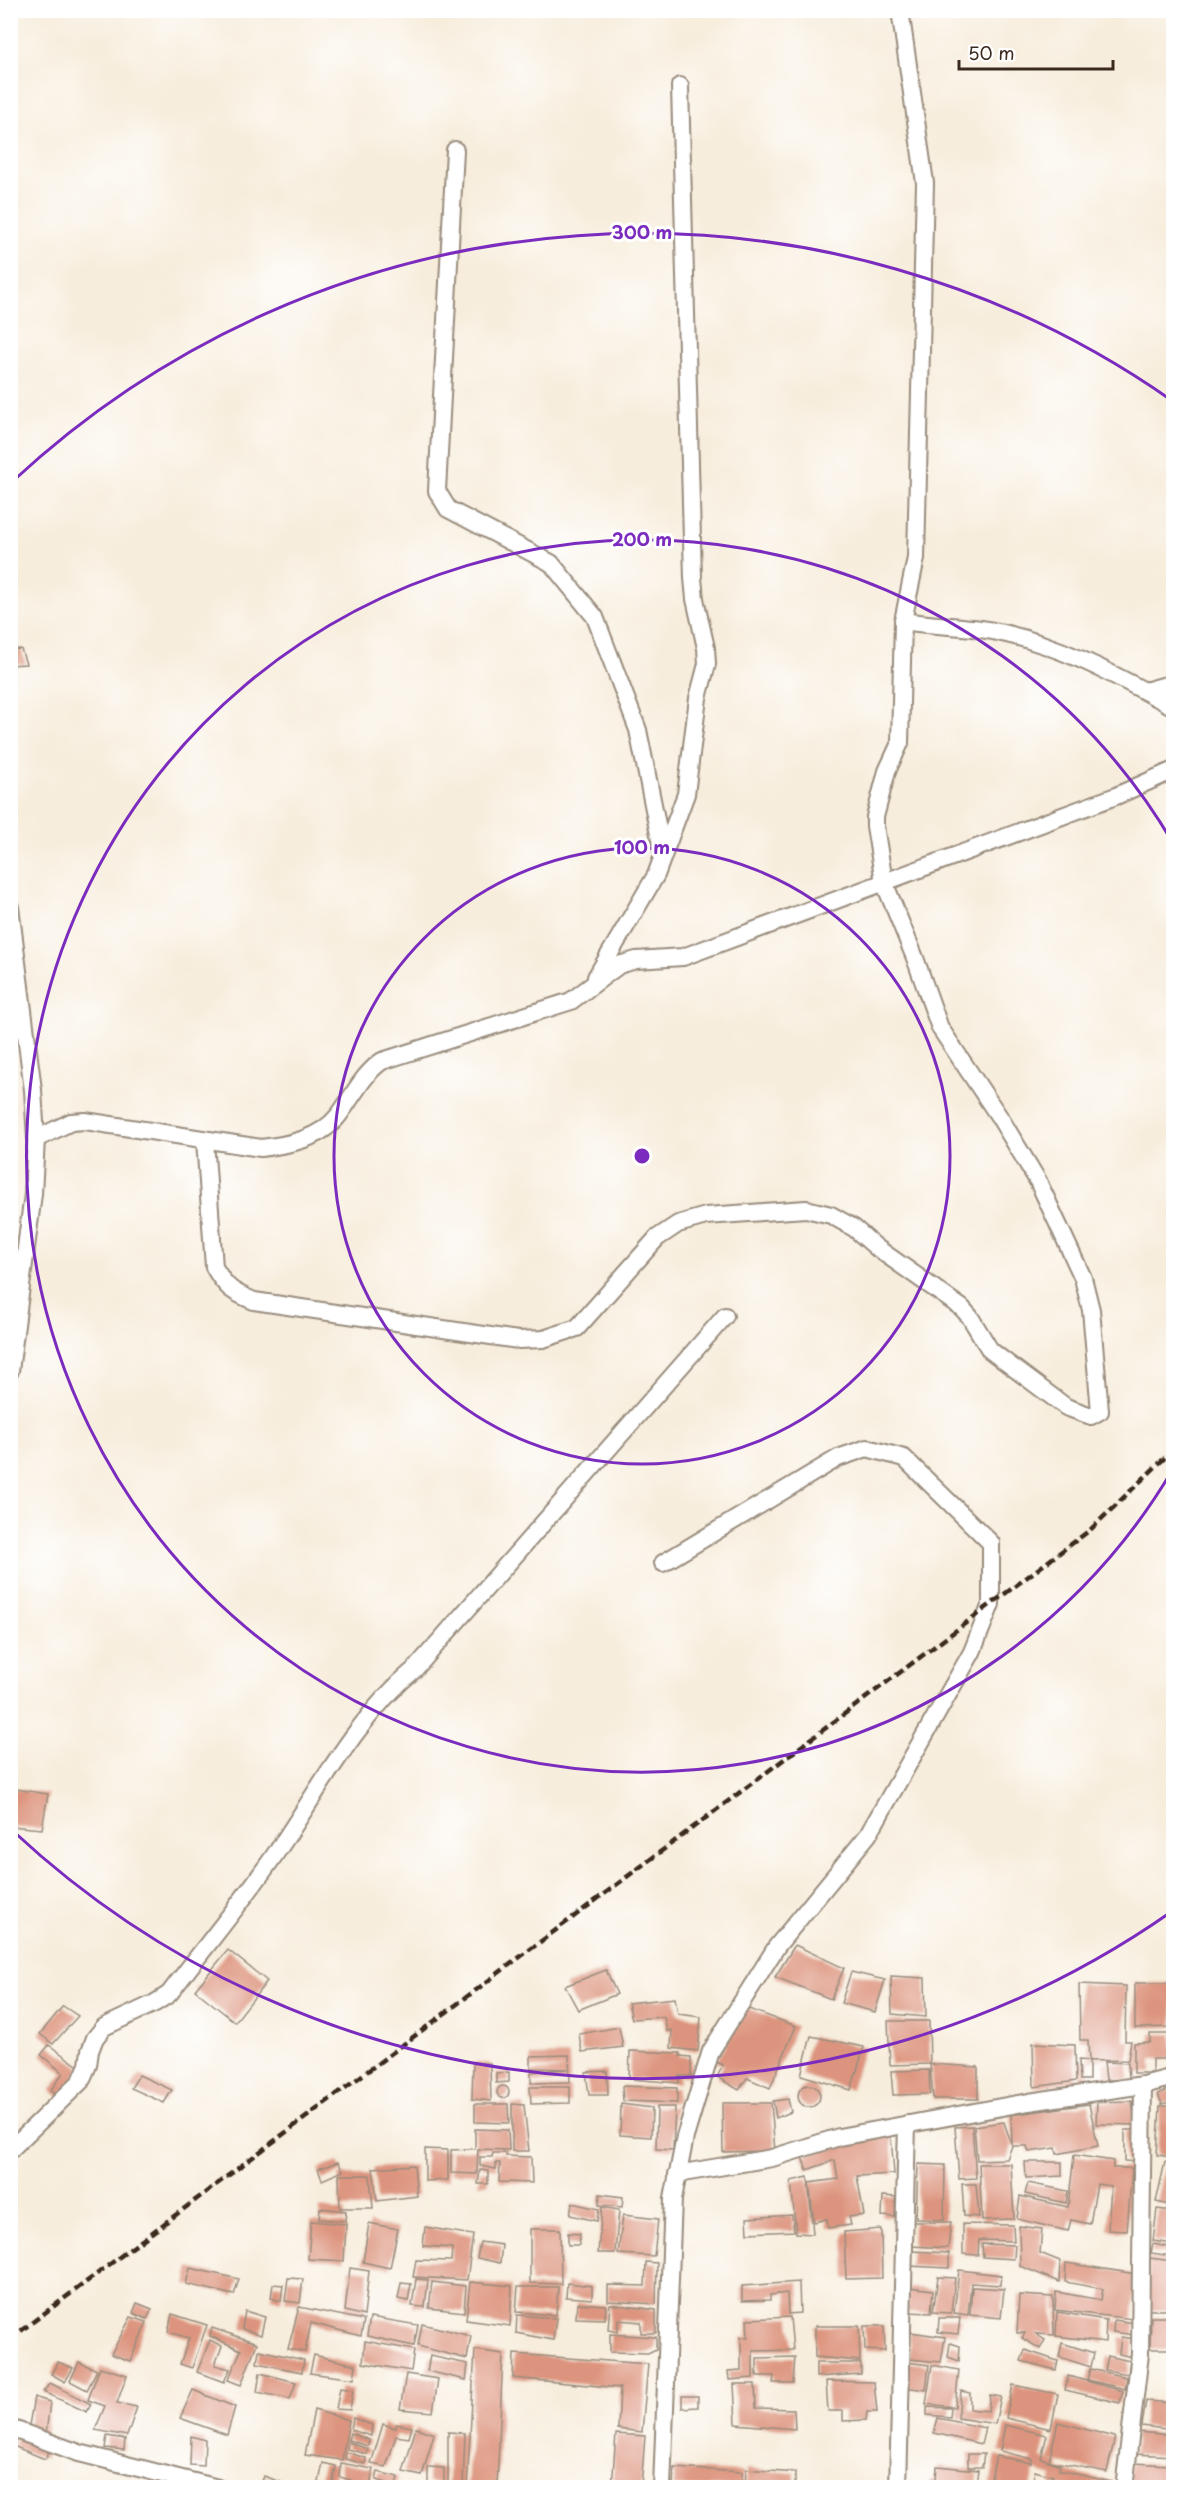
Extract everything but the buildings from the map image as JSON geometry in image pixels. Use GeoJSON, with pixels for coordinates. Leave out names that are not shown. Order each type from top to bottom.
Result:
{"type":"FeatureCollection","features":[{"type":"Feature","properties":{"kind":"street"},"geometry":{"type":"LineString","coordinates":[[205,1140],[214,1267],[224,1285],[235,1293],[254,1301],[518,1340],[543,1339],[578,1328],[657,1238],[678,1224],[706,1216],[806,1209],[831,1215],[854,1228],[962,1308],[990,1350],[1066,1407],[1091,1416],[1100,1411],[1091,1310],[1083,1278],[1038,1181],[1000,1118],[940,1028],[884,882],[875,817],[887,771],[900,743],[899,701],[903,621],[916,558],[925,183],[900,10]]}},
{"type":"Feature","properties":{"kind":"street"},"geometry":{"type":"LineString","coordinates":[[589,988],[656,875],[664,855],[686,794],[698,698],[707,664],[693,578],[680,86]]}},
{"type":"Feature","properties":{"kind":"street"},"geometry":{"type":"LineString","coordinates":[[455,150],[437,491],[448,509],[551,563],[595,617],[638,730],[664,855]]}},
{"type":"Feature","properties":{"kind":"street"},"geometry":{"type":"LineString","coordinates":[[903,621],[939,627],[982,630],[1035,642],[1118,676],[1173,707]]}},
{"type":"Feature","properties":{"kind":"street"},"geometry":{"type":"LineString","coordinates":[[1145,691],[1173,683]]}},
{"type":"Feature","properties":{"kind":"street"},"geometry":{"type":"LineString","coordinates":[[36,1139],[71,1122],[85,1121],[261,1148],[287,1145],[315,1135],[336,1119],[369,1071],[382,1061],[571,1001],[619,964],[636,960],[683,957],[1116,796],[1173,770]]}},
{"type":"Feature","properties":{"kind":"street"},"geometry":{"type":"LineString","coordinates":[[10,908],[33,1090],[36,1139],[33,1194],[10,1370]]}},
{"type":"Feature","properties":{"kind":"street"},"geometry":{"type":"LineString","coordinates":[[10,2150],[81,2081],[95,2038],[104,2027],[156,2003],[169,1994],[279,1848],[336,1760],[391,1688],[415,1669],[725,1316]]}},
{"type":"Feature","properties":{"kind":"street"},"geometry":{"type":"LineString","coordinates":[[662,2487],[673,2199],[685,2137],[711,2051],[777,1946],[868,1835],[972,1652],[991,1604],[991,1543],[904,1458],[867,1448],[838,1458],[663,1563]]}},
{"type":"Feature","properties":{"kind":"street"},"geometry":{"type":"LineString","coordinates":[[677,2174],[772,2158],[839,2137],[1029,2102],[1143,2085],[1173,2077]]}},
{"type":"Feature","properties":{"kind":"street"},"geometry":{"type":"LineString","coordinates":[[1124,2487],[1140,2354],[1143,2085]]}},
{"type":"Feature","properties":{"kind":"street"},"geometry":{"type":"LineString","coordinates":[[898,2487],[907,2124]]}},
{"type":"Feature","properties":{"kind":"street"},"geometry":{"type":"LineString","coordinates":[[10,2428],[80,2453],[218,2487]]}},
{"type":"Feature","properties":{"kind":"railway"},"geometry":{"type":"LineString","coordinates":[[10,2339],[1090,1530],[1174,1449]]}}]}
